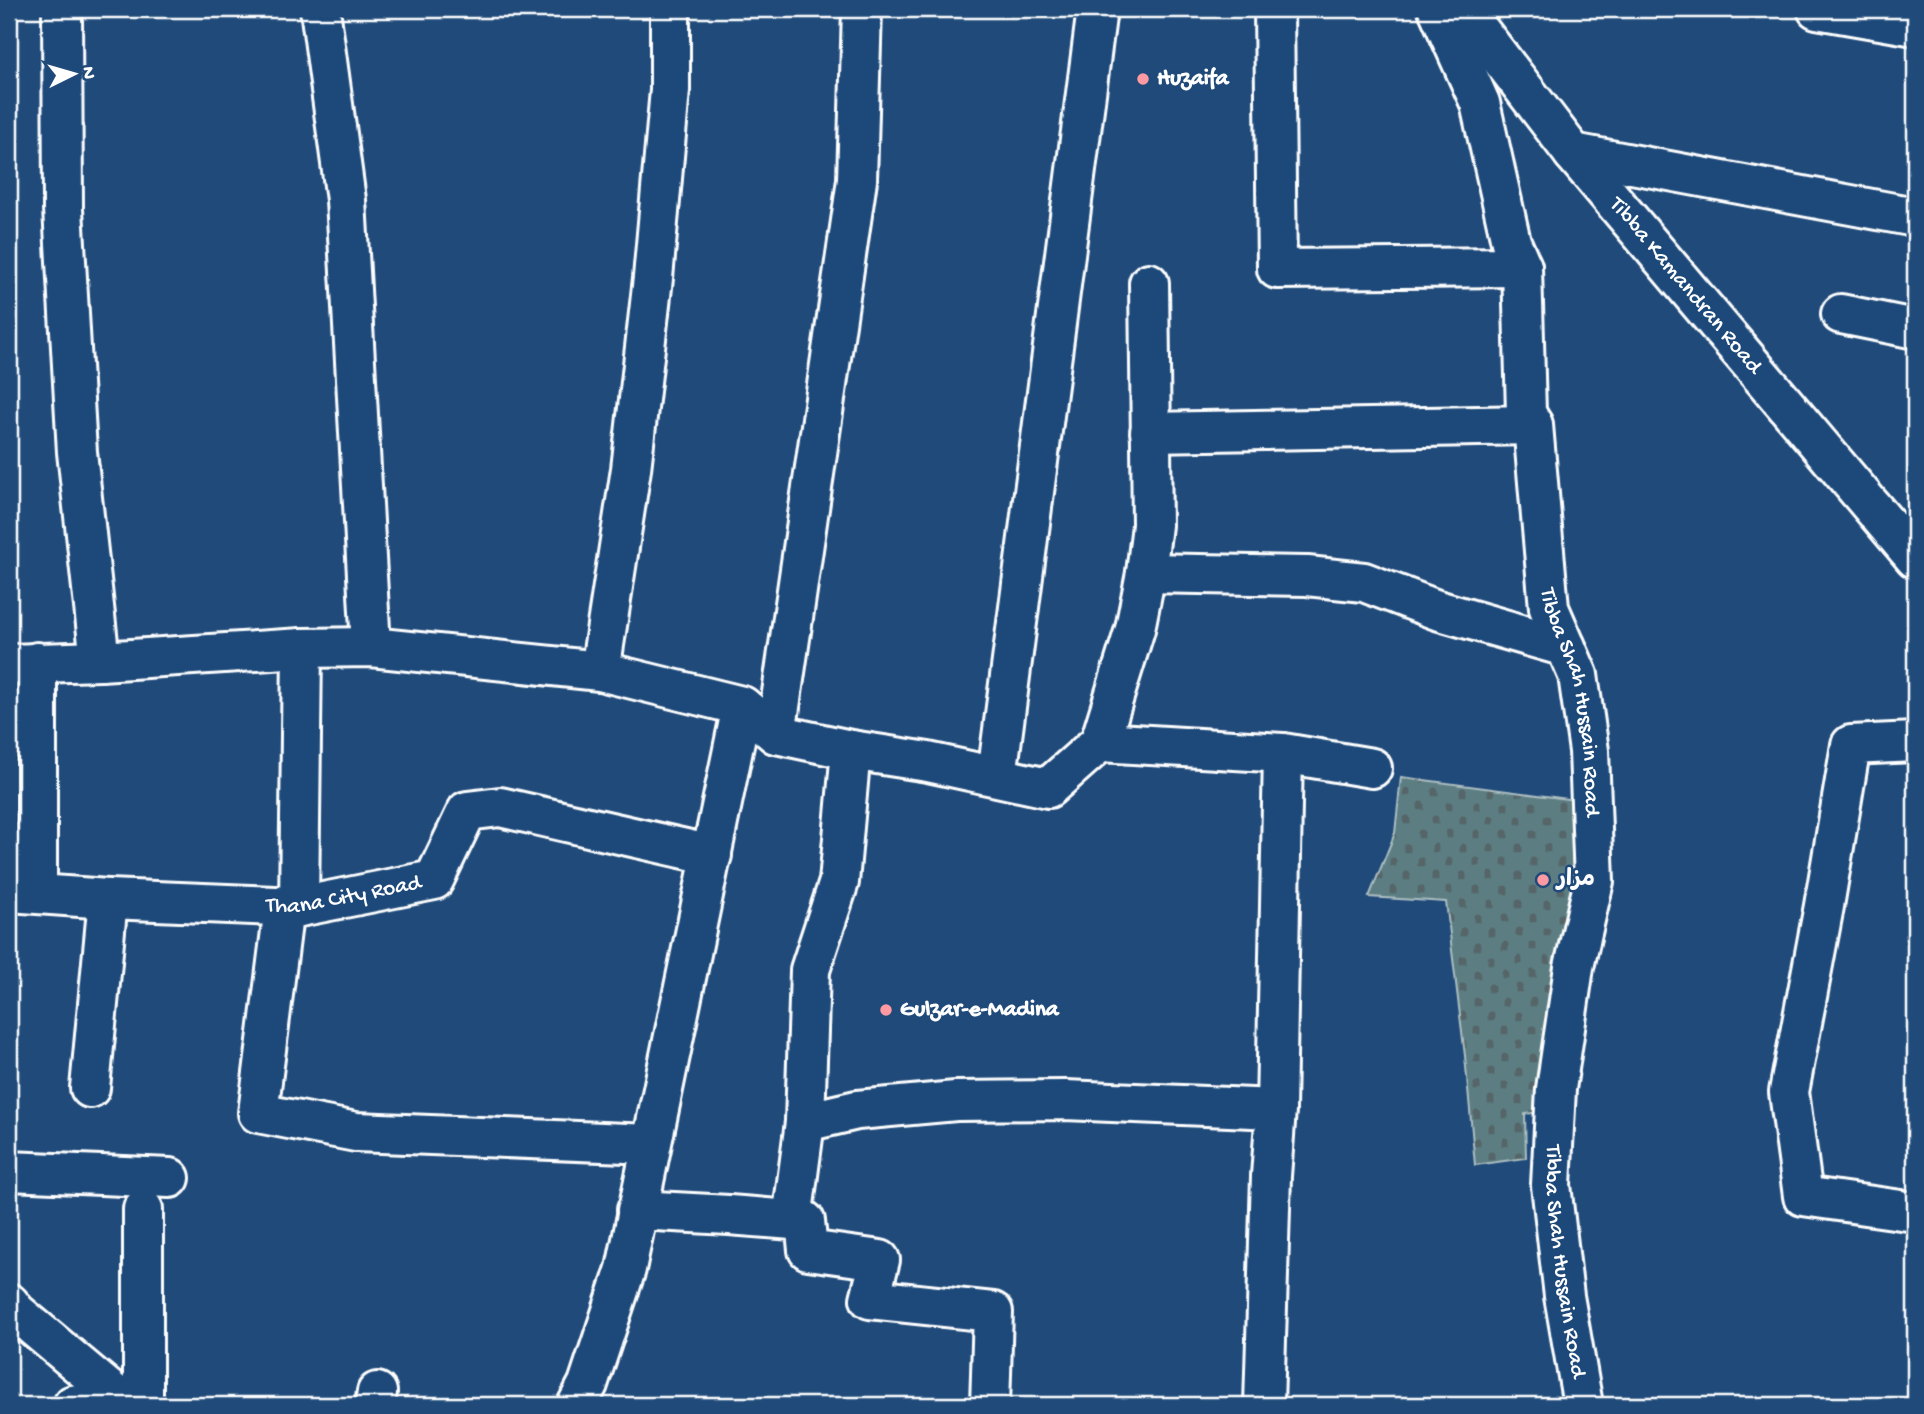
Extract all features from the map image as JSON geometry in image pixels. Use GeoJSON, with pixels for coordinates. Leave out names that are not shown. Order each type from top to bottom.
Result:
{"type":"FeatureCollection","features":[{"type":"Feature","properties":{"kind":"street"},"geometry":{"type":"LineString","coordinates":[[62,9],[63,209],[76,439],[100,661]]}},
{"type":"Feature","properties":{"kind":"street"},"geometry":{"type":"LineString","coordinates":[[320,9],[346,201],[371,648]]}},
{"type":"Feature","properties":{"kind":"street"},"geometry":{"type":"LineString","coordinates":[[600,671],[631,469],[653,278],[670,90],[670,9]]}},
{"type":"Feature","properties":{"kind":"street"},"geometry":{"type":"LineString","coordinates":[[776,734],[857,180],[862,9]]}},
{"type":"Feature","properties":{"kind":"street"},"geometry":{"type":"LineString","coordinates":[[996,776],[1097,9]]}},
{"type":"Feature","properties":{"kind":"street"},"geometry":{"type":"LineString","coordinates":[[1275,9],[1277,269],[1522,267]]}},
{"type":"Feature","properties":{"kind":"street","name":"Tibba Shah Hussain Road"},"geometry":{"type":"LineString","coordinates":[[1438,9],[1480,103],[1511,242],[1522,267],[1526,413],[1533,425],[1549,608],[1578,676],[1589,751],[1594,881],[1574,967],[1556,1089],[1552,1185],[1564,1296],[1583,1405]]}},
{"type":"Feature","properties":{"kind":"street","name":"Tibba Kamandran Road"},"geometry":{"type":"LineString","coordinates":[[1462,9],[1573,153],[1915,558]]}},
{"type":"Feature","properties":{"kind":"street"},"geometry":{"type":"LineString","coordinates":[[1817,9],[1915,26]]}},
{"type":"Feature","properties":{"kind":"street"},"geometry":{"type":"LineString","coordinates":[[1573,153],[1915,217]]}},
{"type":"Feature","properties":{"kind":"street"},"geometry":{"type":"LineString","coordinates":[[23,892],[23,663],[100,661],[302,648],[371,648],[600,671],[742,706],[776,734],[851,750],[928,762],[1048,788],[1100,741],[1135,629],[1152,525],[1149,283]]}},
{"type":"Feature","properties":{"kind":"street"},"geometry":{"type":"LineString","coordinates":[[1841,314],[1915,330]]}},
{"type":"Feature","properties":{"kind":"street"},"geometry":{"type":"LineString","coordinates":[[1150,432],[1533,425]]}},
{"type":"Feature","properties":{"kind":"street"},"geometry":{"type":"LineString","coordinates":[[1146,573],[1307,576],[1364,582],[1437,610],[1566,647]]}},
{"type":"Feature","properties":{"kind":"street"},"geometry":{"type":"LineString","coordinates":[[302,648],[291,907],[258,1113],[356,1132],[651,1144]]}},
{"type":"Feature","properties":{"kind":"street"},"geometry":{"type":"LineString","coordinates":[[576,1405],[588,1384],[626,1269],[742,706]]}},
{"type":"Feature","properties":{"kind":"street"},"geometry":{"type":"LineString","coordinates":[[1100,741],[1283,753],[1372,768]]}},
{"type":"Feature","properties":{"kind":"street"},"geometry":{"type":"LineString","coordinates":[[1915,742],[1851,745],[1789,1092],[1803,1196],[1915,1212]]}},
{"type":"Feature","properties":{"kind":"street"},"geometry":{"type":"LineString","coordinates":[[792,1220],[805,1122],[810,970],[839,882],[851,750]]}},
{"type":"Feature","properties":{"kind":"street"},"geometry":{"type":"LineString","coordinates":[[1264,1405],[1271,1176],[1276,1109],[1283,753]]}},
{"type":"Feature","properties":{"kind":"street","name":"Thana City Road"},"geometry":{"type":"LineString","coordinates":[[23,892],[108,899],[291,907],[434,880],[467,811],[500,807],[712,855]]}},
{"type":"Feature","properties":{"kind":"street"},"geometry":{"type":"LineString","coordinates":[[90,1088],[108,899]]}},
{"type":"Feature","properties":{"kind":"street"},"geometry":{"type":"LineString","coordinates":[[805,1122],[856,1110],[957,1101],[1065,1100],[1276,1109]]}},
{"type":"Feature","properties":{"kind":"street"},"geometry":{"type":"LineString","coordinates":[[9,1171],[170,1178]]}},
{"type":"Feature","properties":{"kind":"street"},"geometry":{"type":"LineString","coordinates":[[129,1402],[143,1209]]}},
{"type":"Feature","properties":{"kind":"street"},"geometry":{"type":"LineString","coordinates":[[637,1210],[805,1221],[807,1250],[880,1260],[870,1299],[993,1312],[990,1405]]}},
{"type":"Feature","properties":{"kind":"street"},"geometry":{"type":"LineString","coordinates":[[9,1303],[16,1312],[129,1402]]}},
{"type":"Feature","properties":{"kind":"street"},"geometry":{"type":"LineString","coordinates":[[73,1405],[129,1402]]}},
{"type":"Feature","properties":{"kind":"green space"},"geometry":{"type":"Polygon","coordinates":[[[1401,777],[1591,802],[1555,1110],[1525,1114],[1526,1158],[1475,1165],[1446,902],[1369,897],[1395,833],[1401,777]]]}},
{"type":"Feature","properties":{"kind":"place","name":"Huzaifa"},"geometry":{"type":"Point","coordinates":[1143,79]}},
{"type":"Feature","properties":{"kind":"place","name":"مزار"},"geometry":{"type":"Point","coordinates":[1543,880]}},
{"type":"Feature","properties":{"kind":"place","name":"Gulzar-e-Madina"},"geometry":{"type":"Point","coordinates":[886,1010]}}]}
